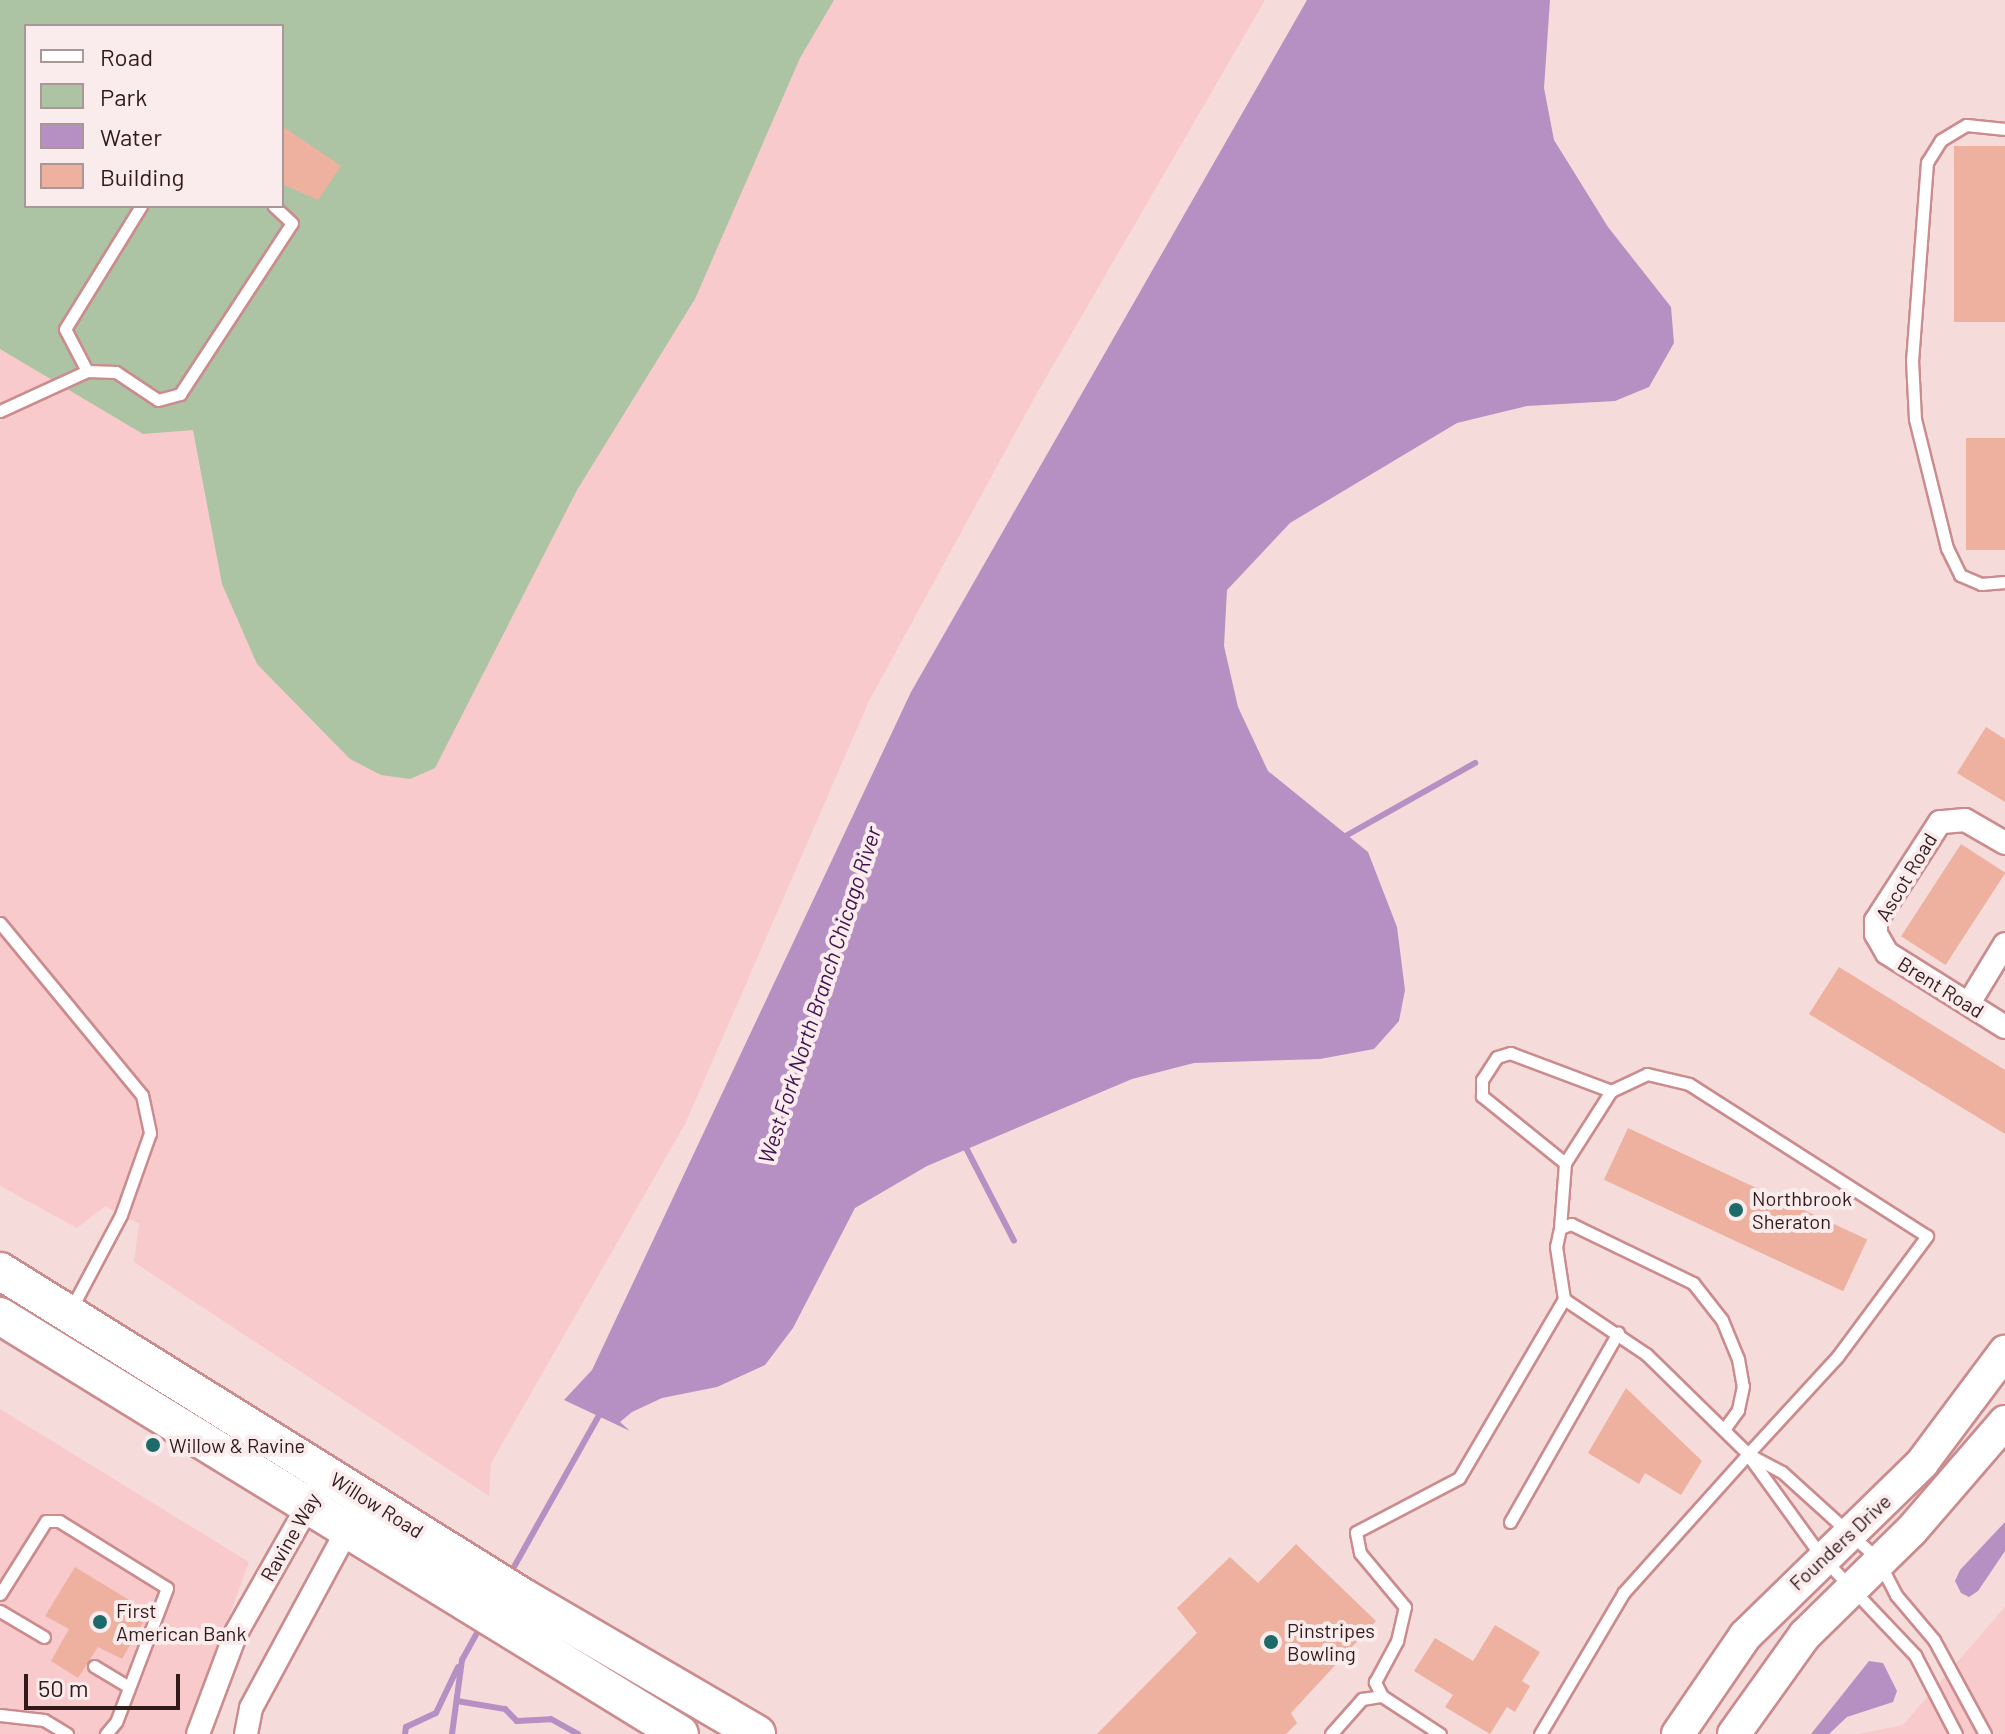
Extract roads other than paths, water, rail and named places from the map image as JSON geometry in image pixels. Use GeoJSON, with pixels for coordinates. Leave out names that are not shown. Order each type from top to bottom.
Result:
{"type":"FeatureCollection","features":[{"type":"Feature","properties":{"kind":"main road","name":"Willow Road"},"geometry":{"type":"LineString","coordinates":[[0,1271],[327,1473],[357,1512],[469,1583],[514,1610],[757,1734]]}},
{"type":"Feature","properties":{"kind":"main road"},"geometry":{"type":"LineString","coordinates":[[50,1346],[69,1313]]}},
{"type":"Feature","properties":{"kind":"main road","name":"Willow Road"},"geometry":{"type":"LineString","coordinates":[[0,1316],[309,1504],[357,1512]]}},
{"type":"Feature","properties":{"kind":"main road","name":"Founders Drive"},"geometry":{"type":"LineString","coordinates":[[1678,1734],[1745,1636],[1821,1556],[1922,1463],[2005,1352]]}},
{"type":"Feature","properties":{"kind":"main road","name":"Founders Drive"},"geometry":{"type":"LineString","coordinates":[[1734,1734],[1849,1585],[1911,1531],[2005,1422]]}},
{"type":"Feature","properties":{"kind":"main road","name":"Willow Road"},"geometry":{"type":"LineString","coordinates":[[514,1610],[680,1734]]}},
{"type":"Feature","properties":{"kind":"street","name":"Ascot Road"},"geometry":{"type":"LineString","coordinates":[[1880,944],[1876,921],[1932,831],[1951,817],[2005,843]]}},
{"type":"Feature","properties":{"kind":"street","name":"Brent Road"},"geometry":{"type":"LineString","coordinates":[[1880,944],[2005,1027]]}},
{"type":"Feature","properties":{"kind":"street"},"geometry":{"type":"LineString","coordinates":[[1969,1003],[2005,944]]}},
{"type":"Feature","properties":{"kind":"street","name":"Ravine Way"},"geometry":{"type":"LineString","coordinates":[[198,1734],[236,1633],[327,1473]]}},
{"type":"Feature","properties":{"kind":"street"},"geometry":{"type":"LineString","coordinates":[[246,1734],[257,1695],[357,1512]]}},
{"type":"Feature","properties":{"kind":"lane"},"geometry":{"type":"LineString","coordinates":[[2005,129],[1966,125],[1941,140],[1927,162],[1912,360],[1915,419],[1947,548],[1960,575],[1981,584],[2005,582]]}},
{"type":"Feature","properties":{"kind":"lane"},"geometry":{"type":"LineString","coordinates":[[87,371],[65,329],[140,208]]}},
{"type":"Feature","properties":{"kind":"lane"},"geometry":{"type":"LineString","coordinates":[[0,411],[87,371],[116,372],[158,400],[180,394],[292,223],[276,208]]}},
{"type":"Feature","properties":{"kind":"lane"},"geometry":{"type":"LineString","coordinates":[[0,923],[142,1095],[150,1133],[126,1205],[69,1313]]}},
{"type":"Feature","properties":{"kind":"lane"},"geometry":{"type":"LineString","coordinates":[[1565,1163],[1482,1096],[1482,1080],[1497,1057],[1510,1053],[1611,1091]]}},
{"type":"Feature","properties":{"kind":"lane"},"geometry":{"type":"LineString","coordinates":[[1382,1696],[1376,1673],[1397,1641],[1405,1607],[1360,1553],[1356,1532],[1459,1478],[1564,1299],[1560,1228],[1565,1163],[1611,1091],[1647,1074],[1689,1084],[1927,1236],[1838,1356],[1624,1592],[1540,1734]]}},
{"type":"Feature","properties":{"kind":"lane"},"geometry":{"type":"LineString","coordinates":[[1560,1228],[1591,1229],[1702,1291],[1722,1320],[1743,1386],[1738,1410],[1724,1429]]}},
{"type":"Feature","properties":{"kind":"lane"},"geometry":{"type":"LineString","coordinates":[[1564,1299],[1618,1333],[1748,1454],[1821,1556],[1915,1655],[1956,1734]]}},
{"type":"Feature","properties":{"kind":"lane"},"geometry":{"type":"LineString","coordinates":[[1510,1522],[1618,1333]]}},
{"type":"Feature","properties":{"kind":"lane"},"geometry":{"type":"LineString","coordinates":[[1748,1454],[1782,1472],[1877,1558],[1896,1595],[1934,1640],[1985,1734]]}},
{"type":"Feature","properties":{"kind":"lane"},"geometry":{"type":"LineString","coordinates":[[0,1594],[46,1521],[59,1521],[167,1588],[116,1728],[106,1734]]}},
{"type":"Feature","properties":{"kind":"lane"},"geometry":{"type":"LineString","coordinates":[[0,1611],[44,1637]]}},
{"type":"Feature","properties":{"kind":"lane"},"geometry":{"type":"LineString","coordinates":[[94,1666],[129,1687]]}},
{"type":"Feature","properties":{"kind":"lane"},"geometry":{"type":"LineString","coordinates":[[1331,1734],[1362,1699],[1382,1696],[1440,1734]]}},
{"type":"Feature","properties":{"kind":"lane"},"geometry":{"type":"LineString","coordinates":[[0,1715],[44,1720],[67,1734]]}},
{"type":"Feature","properties":{"kind":"water"},"geometry":{"type":"Polygon","coordinates":[[[1307,0],[1550,0],[1544,88],[1554,140],[1608,227],[1671,307],[1674,343],[1649,387],[1615,401],[1527,406],[1457,423],[1290,523],[1227,590],[1224,646],[1238,707],[1268,771],[1368,852],[1397,927],[1405,990],[1399,1021],[1374,1049],[1320,1059],[1194,1063],[1132,1079],[927,1166],[855,1208],[793,1328],[765,1365],[717,1387],[662,1398],[632,1412],[620,1422],[630,1431],[564,1400],[592,1370],[911,692],[1307,0]]]}},
{"type":"Feature","properties":{"kind":"water"},"geometry":{"type":"Polygon","coordinates":[[[2005,1522],[2005,1551],[1978,1591],[1969,1597],[1961,1593],[1955,1581],[1960,1570],[2005,1522]]]}},
{"type":"Feature","properties":{"kind":"water"},"geometry":{"type":"Polygon","coordinates":[[[1869,1661],[1883,1663],[1897,1691],[1893,1702],[1847,1717],[1829,1734],[1811,1734],[1869,1661]]]}},
{"type":"Feature","properties":{"kind":"waterway"},"geometry":{"type":"LineString","coordinates":[[1342,838],[1475,763]]}},
{"type":"Feature","properties":{"kind":"waterway"},"geometry":{"type":"LineString","coordinates":[[963,1142],[1014,1241]]}},
{"type":"Feature","properties":{"kind":"waterway","name":"West Fork North Branch Chicago River"},"geometry":{"type":"LineString","coordinates":[[510,1574],[602,1410]]}},
{"type":"Feature","properties":{"kind":"waterway","name":"West Fork North Branch Chicago River"},"geometry":{"type":"LineString","coordinates":[[452,1734],[462,1660],[481,1626]]}},
{"type":"Feature","properties":{"kind":"waterway"},"geometry":{"type":"LineString","coordinates":[[405,1734],[406,1727],[436,1713],[458,1667]]}},
{"type":"Feature","properties":{"kind":"waterway"},"geometry":{"type":"LineString","coordinates":[[457,1701],[505,1709],[517,1721],[551,1719],[578,1734]]}},
{"type":"Feature","properties":{"kind":"place","name":"Northbrook Sheraton"},"geometry":{"type":"Point","coordinates":[1736,1210]}},
{"type":"Feature","properties":{"kind":"place","name":"Willow & Ravine"},"geometry":{"type":"Point","coordinates":[153,1445]}},
{"type":"Feature","properties":{"kind":"place","name":"First American Bank"},"geometry":{"type":"Point","coordinates":[100,1622]}},
{"type":"Feature","properties":{"kind":"place","name":"Pinstripes Bowling"},"geometry":{"type":"Point","coordinates":[1271,1642]}}]}
